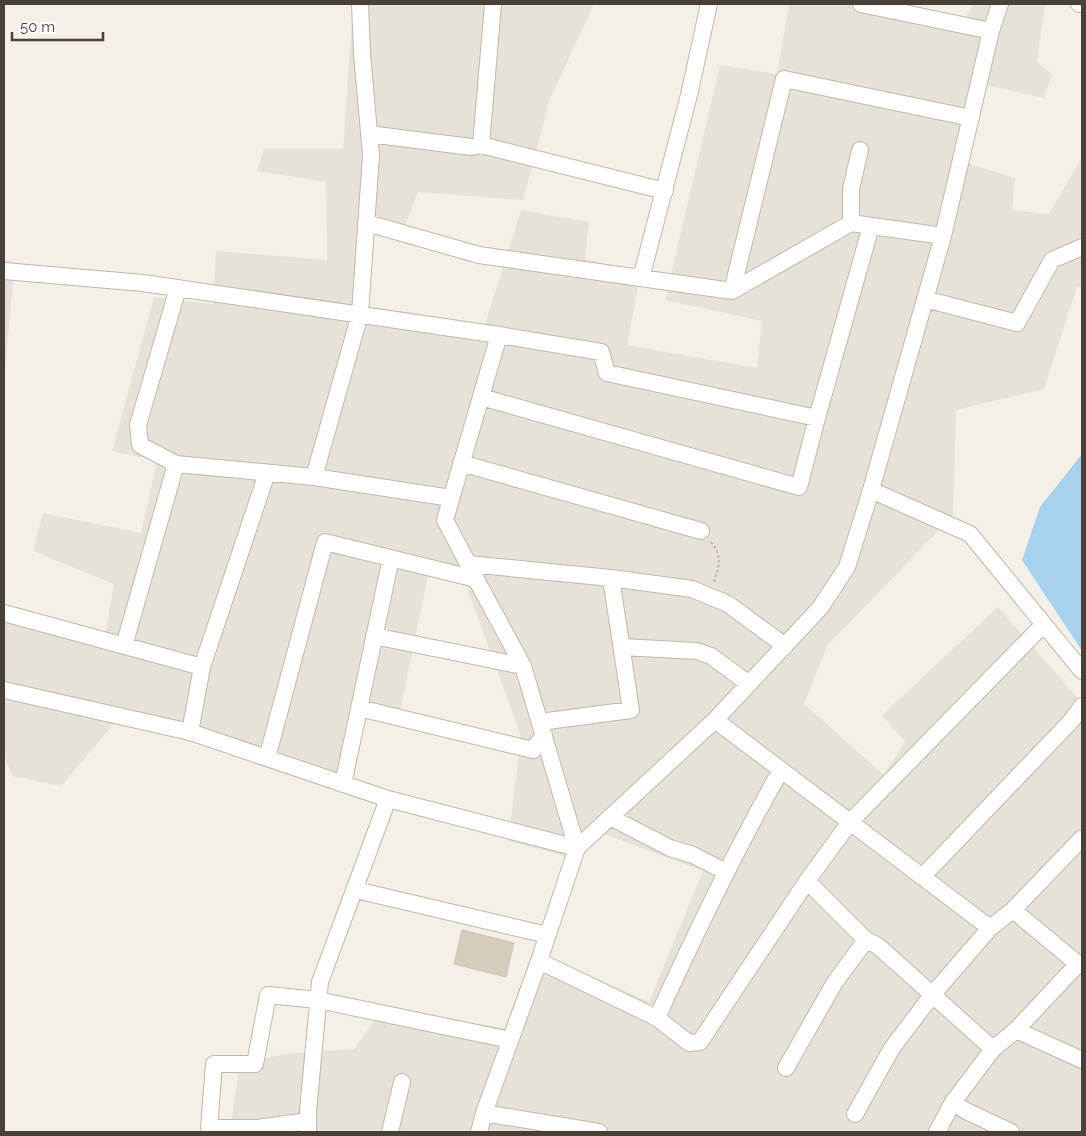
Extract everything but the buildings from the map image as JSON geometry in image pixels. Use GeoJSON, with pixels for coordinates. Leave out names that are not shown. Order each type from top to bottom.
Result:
{"type":"FeatureCollection","features":[{"type":"Feature","properties":{"kind":"street"},"geometry":{"type":"LineString","coordinates":[[314,477],[360,314],[371,155],[362,54],[360,4]]}},
{"type":"Feature","properties":{"kind":"street"},"geometry":{"type":"LineString","coordinates":[[481,145],[493,4]]}},
{"type":"Feature","properties":{"kind":"street"},"geometry":{"type":"LineString","coordinates":[[641,278],[665,191],[709,4]]}},
{"type":"Feature","properties":{"kind":"street"},"geometry":{"type":"LineString","coordinates":[[861,4],[991,32]]}},
{"type":"Feature","properties":{"kind":"street"},"geometry":{"type":"LineString","coordinates":[[480,1132],[484,1113],[539,961],[577,848],[715,720],[820,608],[847,567],[871,490],[943,236],[991,32],[1000,4]]}},
{"type":"Feature","properties":{"kind":"street"},"geometry":{"type":"LineString","coordinates":[[732,291],[784,79],[970,118]]}},
{"type":"Feature","properties":{"kind":"street"},"geometry":{"type":"LineString","coordinates":[[369,134],[471,147],[481,145],[665,191]]}},
{"type":"Feature","properties":{"kind":"street"},"geometry":{"type":"LineString","coordinates":[[851,223],[851,189],[860,150]]}},
{"type":"Feature","properties":{"kind":"street"},"geometry":{"type":"LineString","coordinates":[[367,222],[479,255],[732,291],[851,223],[943,236]]}},
{"type":"Feature","properties":{"kind":"street"},"geometry":{"type":"LineString","coordinates":[[481,397],[799,487],[870,226]]}},
{"type":"Feature","properties":{"kind":"street"},"geometry":{"type":"LineString","coordinates":[[925,300],[1017,323],[1052,260],[1082,247]]}},
{"type":"Feature","properties":{"kind":"street"},"geometry":{"type":"LineString","coordinates":[[4,271],[143,283],[360,314],[601,352],[607,373],[817,418]]}},
{"type":"Feature","properties":{"kind":"street"},"geometry":{"type":"LineString","coordinates":[[178,288],[138,425],[140,445],[176,464],[314,477],[451,498]]}},
{"type":"Feature","properties":{"kind":"street"},"geometry":{"type":"LineString","coordinates":[[499,335],[445,520],[523,666],[577,848]]}},
{"type":"Feature","properties":{"kind":"street"},"geometry":{"type":"LineString","coordinates":[[461,463],[701,531]]}},
{"type":"Feature","properties":{"kind":"street"},"geometry":{"type":"LineString","coordinates":[[124,646],[176,464]]}},
{"type":"Feature","properties":{"kind":"street"},"geometry":{"type":"LineString","coordinates":[[190,732],[202,667],[267,473]]}},
{"type":"Feature","properties":{"kind":"street"},"geometry":{"type":"LineString","coordinates":[[871,490],[970,534],[1082,671]]}},
{"type":"Feature","properties":{"kind":"street"},"geometry":{"type":"LineString","coordinates":[[267,758],[324,542],[391,558],[472,571],[611,578],[692,589],[728,604],[785,646]]}},
{"type":"Feature","properties":{"kind":"street"},"geometry":{"type":"LineString","coordinates":[[343,784],[391,558]]}},
{"type":"Feature","properties":{"kind":"street"},"geometry":{"type":"LineString","coordinates":[[542,728],[631,710],[611,578]]}},
{"type":"Feature","properties":{"kind":"street"},"geometry":{"type":"LineString","coordinates":[[4,612],[202,667]]}},
{"type":"Feature","properties":{"kind":"street"},"geometry":{"type":"LineString","coordinates":[[539,961],[657,1018],[689,1043],[700,1042],[807,881],[850,822],[1044,624]]}},
{"type":"Feature","properties":{"kind":"street"},"geometry":{"type":"LineString","coordinates":[[374,636],[523,666]]}},
{"type":"Feature","properties":{"kind":"street"},"geometry":{"type":"LineString","coordinates":[[622,647],[697,651],[711,656],[749,684]]}},
{"type":"Feature","properties":{"kind":"street"},"geometry":{"type":"LineString","coordinates":[[4,690],[190,732],[388,799],[577,848]]}},
{"type":"Feature","properties":{"kind":"street"},"geometry":{"type":"LineString","coordinates":[[922,876],[1072,720],[1082,706]]}},
{"type":"Feature","properties":{"kind":"street"},"geometry":{"type":"LineString","coordinates":[[359,708],[534,750],[542,728]]}},
{"type":"Feature","properties":{"kind":"street"},"geometry":{"type":"LineString","coordinates":[[715,720],[990,928]]}},
{"type":"Feature","properties":{"kind":"street"},"geometry":{"type":"LineString","coordinates":[[657,1018],[696,930],[781,770]]}},
{"type":"Feature","properties":{"kind":"street"},"geometry":{"type":"LineString","coordinates":[[388,799],[356,890],[320,982],[318,1000],[308,1126],[209,1128],[214,1064],[255,1064],[268,995],[318,1000],[510,1040]]}},
{"type":"Feature","properties":{"kind":"street"},"geometry":{"type":"LineString","coordinates":[[610,817],[670,848],[692,854],[726,872]]}},
{"type":"Feature","properties":{"kind":"street"},"geometry":{"type":"LineString","coordinates":[[855,1114],[892,1048],[933,994],[990,928],[1013,910],[1081,843]]}},
{"type":"Feature","properties":{"kind":"street"},"geometry":{"type":"LineString","coordinates":[[807,881],[866,940],[878,946],[993,1049]]}},
{"type":"Feature","properties":{"kind":"street"},"geometry":{"type":"LineString","coordinates":[[356,890],[548,935]]}},
{"type":"Feature","properties":{"kind":"street"},"geometry":{"type":"LineString","coordinates":[[937,1132],[953,1102],[993,1049],[1016,1030],[1080,966],[1013,910]]}},
{"type":"Feature","properties":{"kind":"street"},"geometry":{"type":"LineString","coordinates":[[786,1068],[835,982],[866,940]]}},
{"type":"Feature","properties":{"kind":"street"},"geometry":{"type":"LineString","coordinates":[[1016,1030],[1082,1060]]}},
{"type":"Feature","properties":{"kind":"street"},"geometry":{"type":"LineString","coordinates":[[390,1132],[402,1082]]}},
{"type":"Feature","properties":{"kind":"street"},"geometry":{"type":"LineString","coordinates":[[953,1102],[966,1111],[1012,1132]]}},
{"type":"Feature","properties":{"kind":"street"},"geometry":{"type":"LineString","coordinates":[[484,1113],[599,1132]]}},
{"type":"Feature","properties":{"kind":"path"},"geometry":{"type":"LineString","coordinates":[[701,531],[717,550],[720,567],[708,596]]}},
{"type":"Feature","properties":{"kind":"shaded area"},"geometry":{"type":"Polygon","coordinates":[[[353,4],[594,4],[550,99],[523,200],[418,192],[402,233],[372,230],[368,309],[483,331],[521,210],[589,222],[585,259],[641,272],[627,345],[757,368],[762,321],[665,300],[720,65],[777,74],[789,4],[852,4],[961,27],[973,4],[1045,4],[1037,62],[1052,74],[1044,98],[982,84],[967,163],[1015,178],[1012,210],[1049,214],[1082,157],[1082,288],[1077,287],[1044,389],[956,410],[953,515],[827,646],[804,704],[884,775],[905,742],[882,715],[998,607],[1082,703],[1082,1132],[230,1132],[240,1063],[292,1053],[354,1049],[381,1011],[505,1028],[533,950],[649,1002],[703,871],[593,830],[565,856],[508,841],[521,736],[466,585],[428,576],[400,711],[367,710],[353,783],[117,720],[61,786],[12,776],[4,754],[4,619],[105,634],[114,584],[33,551],[43,513],[141,533],[157,461],[112,451],[154,297],[213,304],[216,251],[327,260],[326,182],[257,171],[264,149],[343,149],[353,4]]]}},
{"type":"Feature","properties":{"kind":"shaded area"},"geometry":{"type":"Polygon","coordinates":[[[4,260],[15,262],[4,380],[4,260]]]}},
{"type":"Feature","properties":{"kind":"water"},"geometry":{"type":"Polygon","coordinates":[[[1082,454],[1082,651],[1022,560],[1040,507],[1082,454]]]}}]}
